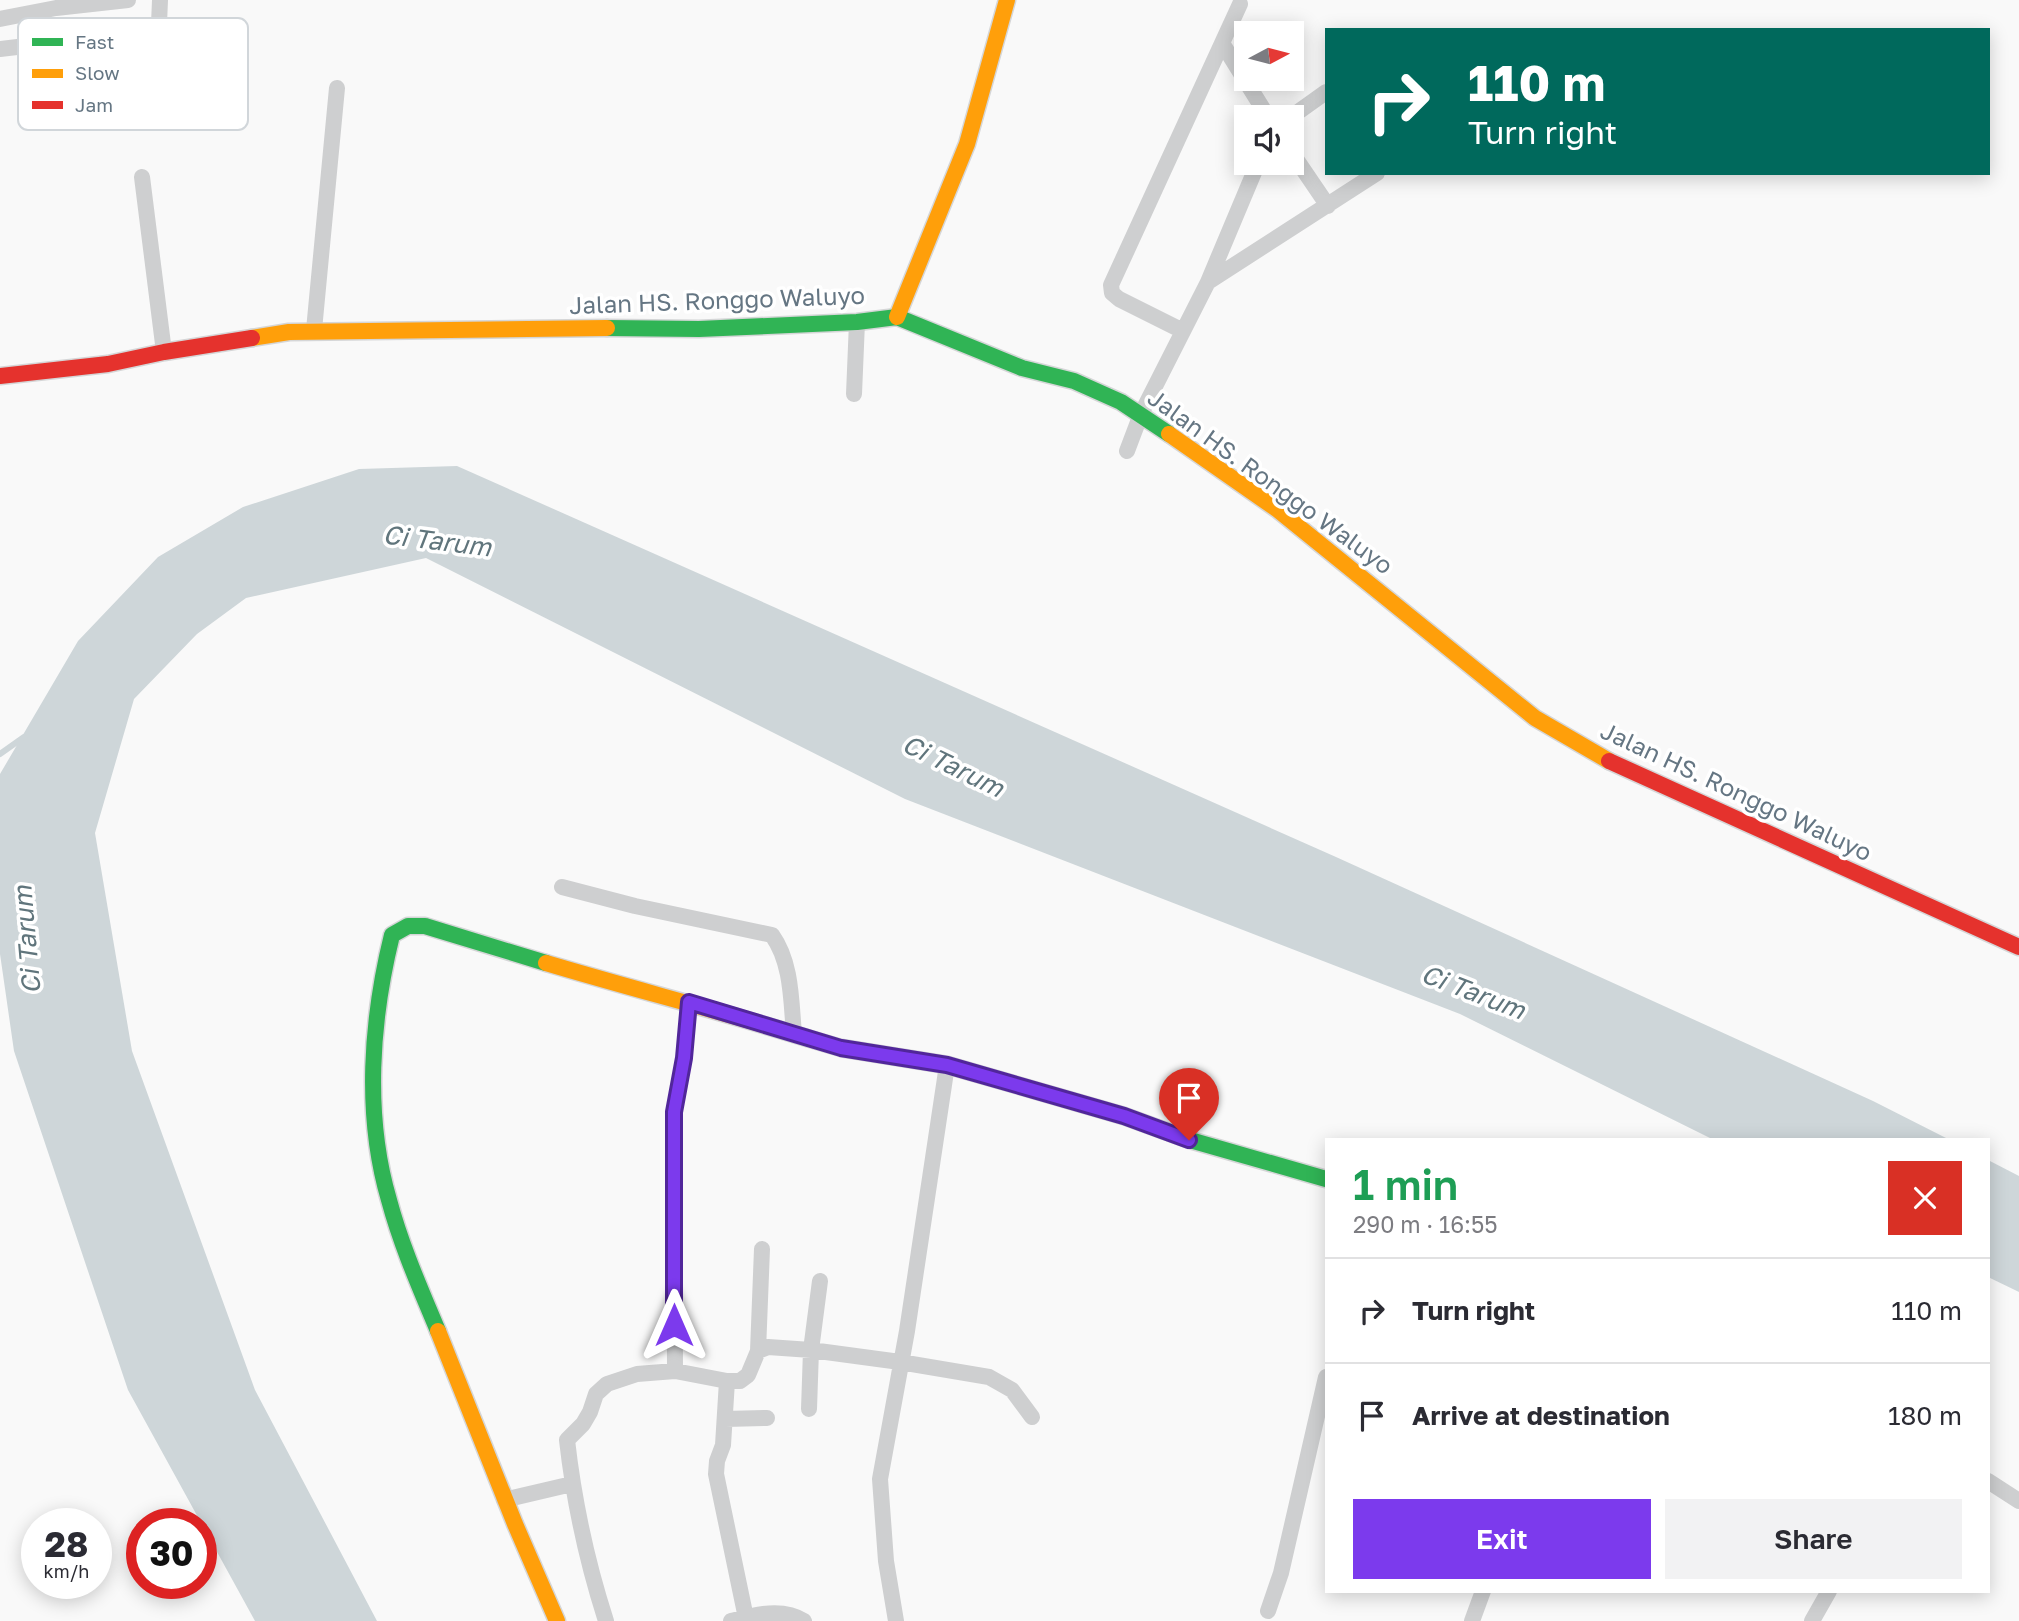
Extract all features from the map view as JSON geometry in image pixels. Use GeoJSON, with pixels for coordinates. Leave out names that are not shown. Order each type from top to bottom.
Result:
{"type":"FeatureCollection","features":[{"type":"Feature","properties":{"kind":"street"},"geometry":{"type":"LineString","coordinates":[[0,19],[55,4],[128,0]]}},
{"type":"Feature","properties":{"kind":"street"},"geometry":{"type":"LineString","coordinates":[[159,18],[160,0]]}},
{"type":"Feature","properties":{"kind":"street"},"geometry":{"type":"LineString","coordinates":[[897,317],[967,144],[1007,0]]}},
{"type":"Feature","properties":{"kind":"street"},"geometry":{"type":"LineString","coordinates":[[1182,331],[1119,299],[1112,293],[1111,285],[1240,4]]}},
{"type":"Feature","properties":{"kind":"street"},"geometry":{"type":"LineString","coordinates":[[1222,43],[1261,105]]}},
{"type":"Feature","properties":{"kind":"street"},"geometry":{"type":"LineString","coordinates":[[0,49],[18,47]]}},
{"type":"Feature","properties":{"kind":"street"},"geometry":{"type":"LineString","coordinates":[[314,330],[337,88]]}},
{"type":"Feature","properties":{"kind":"street"},"geometry":{"type":"LineString","coordinates":[[1304,108],[1325,93]]}},
{"type":"Feature","properties":{"kind":"street"},"geometry":{"type":"LineString","coordinates":[[1304,171],[1328,206]]}},
{"type":"Feature","properties":{"kind":"street"},"geometry":{"type":"LineString","coordinates":[[1127,452],[1141,414],[1208,282],[1253,175]]}},
{"type":"Feature","properties":{"kind":"street"},"geometry":{"type":"LineString","coordinates":[[1208,282],[1374,175]]}},
{"type":"Feature","properties":{"kind":"street"},"geometry":{"type":"LineString","coordinates":[[142,177],[164,352]]}},
{"type":"Feature","properties":{"kind":"street","name":"Jalan HS. Ronggo Waluyo"},"geometry":{"type":"LineString","coordinates":[[0,376],[108,364],[164,352],[314,330],[699,330],[857,322],[897,317],[1022,368],[1074,381],[1141,414],[1278,510],[1535,718],[1602,758],[2019,947]]}},
{"type":"Feature","properties":{"kind":"street"},"geometry":{"type":"LineString","coordinates":[[854,394],[857,322]]}},
{"type":"Feature","properties":{"kind":"street"},"geometry":{"type":"LineString","coordinates":[[562,887],[635,906],[772,935],[779,944],[786,968],[794,1034]]}},
{"type":"Feature","properties":{"kind":"street"},"geometry":{"type":"LineString","coordinates":[[557,1621],[504,1500],[417,1282],[382,1172],[374,1114],[376,1054],[384,961],[392,935],[408,926],[425,926],[632,989],[689,1002],[841,1048],[947,1065],[1124,1116],[1189,1140],[1325,1179]]}},
{"type":"Feature","properties":{"kind":"street"},"geometry":{"type":"LineString","coordinates":[[675,1371],[674,1112],[684,1058],[689,1002]]}},
{"type":"Feature","properties":{"kind":"street"},"geometry":{"type":"LineString","coordinates":[[896,1621],[886,1561],[880,1479],[907,1331],[947,1065]]}},
{"type":"Feature","properties":{"kind":"street"},"geometry":{"type":"LineString","coordinates":[[606,1621],[592,1578],[572,1484],[567,1440],[586,1418],[596,1395],[607,1384],[636,1374],[675,1371],[727,1381],[740,1381],[748,1376],[758,1351],[762,1249]]}},
{"type":"Feature","properties":{"kind":"street"},"geometry":{"type":"LineString","coordinates":[[809,1409],[811,1350],[820,1281]]}},
{"type":"Feature","properties":{"kind":"street"},"geometry":{"type":"LineString","coordinates":[[758,1351],[768,1347],[811,1350],[989,1377],[1012,1390],[1032,1417]]}},
{"type":"Feature","properties":{"kind":"street"},"geometry":{"type":"LineString","coordinates":[[727,1381],[723,1445],[716,1474],[738,1619],[786,1613],[804,1621]]}},
{"type":"Feature","properties":{"kind":"street"},"geometry":{"type":"LineString","coordinates":[[1268,1611],[1281,1573],[1325,1381]]}},
{"type":"Feature","properties":{"kind":"street"},"geometry":{"type":"LineString","coordinates":[[725,1419],[767,1418]]}},
{"type":"Feature","properties":{"kind":"street"},"geometry":{"type":"LineString","coordinates":[[1990,1482],[2019,1501]]}},
{"type":"Feature","properties":{"kind":"street"},"geometry":{"type":"LineString","coordinates":[[504,1500],[572,1484]]}},
{"type":"Feature","properties":{"kind":"street"},"geometry":{"type":"LineString","coordinates":[[1472,1621],[1482,1593]]}},
{"type":"Feature","properties":{"kind":"street"},"geometry":{"type":"LineString","coordinates":[[1812,1621],[1828,1593]]}},
{"type":"Feature","properties":{"kind":"water","name":"Ci Tarum"},"geometry":{"type":"Polygon","coordinates":[[[457,466],[1336,857],[1873,1101],[1946,1138],[1710,1138],[1460,1014],[905,799],[426,558],[246,598],[197,634],[134,699],[95,833],[132,1051],[255,1390],[377,1621],[255,1621],[217,1552],[217,1508],[193,1508],[128,1390],[14,1051],[0,954],[0,774],[78,641],[158,557],[243,507],[359,469],[457,466]]]}},
{"type":"Feature","properties":{"kind":"water"},"geometry":{"type":"Polygon","coordinates":[[[1990,1161],[2019,1176],[2019,1292],[1990,1278],[1990,1161]]]}},
{"type":"Feature","properties":{"kind":"waterway"},"geometry":{"type":"LineString","coordinates":[[0,754],[24,737]]}},
{"type":"Feature","properties":{"kind":"traffic: fast"},"geometry":{"type":"LineString","coordinates":[[607,328],[699,329],[857,322],[897,317],[1022,368],[1074,381],[1121,402],[1169,434]]}},
{"type":"Feature","properties":{"kind":"traffic: fast"},"geometry":{"type":"LineString","coordinates":[[438,1331],[394,1217],[381,1168],[376,1135],[373,1101],[375,1034],[392,935],[408,926],[425,926],[546,963]]}},
{"type":"Feature","properties":{"kind":"traffic: fast"},"geometry":{"type":"LineString","coordinates":[[807,1038],[841,1048],[947,1065],[1124,1116],[1190,1140],[1325,1179]]}},
{"type":"Feature","properties":{"kind":"traffic: slow"},"geometry":{"type":"LineString","coordinates":[[897,317],[967,144],[1007,0]]}},
{"type":"Feature","properties":{"kind":"traffic: slow"},"geometry":{"type":"LineString","coordinates":[[252,338],[289,332],[607,328]]}},
{"type":"Feature","properties":{"kind":"traffic: slow"},"geometry":{"type":"LineString","coordinates":[[1169,434],[1278,510],[1535,718],[1609,761]]}},
{"type":"Feature","properties":{"kind":"traffic: slow"},"geometry":{"type":"LineString","coordinates":[[546,963],[807,1038]]}},
{"type":"Feature","properties":{"kind":"traffic: slow"},"geometry":{"type":"LineString","coordinates":[[438,1331],[557,1621]]}},
{"type":"Feature","properties":{"kind":"traffic: jam"},"geometry":{"type":"LineString","coordinates":[[0,376],[108,364],[252,338]]}},
{"type":"Feature","properties":{"kind":"traffic: jam"},"geometry":{"type":"LineString","coordinates":[[1609,761],[2019,947]]}},
{"type":"Feature","properties":{"kind":"route"},"geometry":{"type":"LineString","coordinates":[[674,1325],[674,1112],[684,1058],[689,1002],[841,1048],[947,1065],[1124,1116],[1189,1140]]}}]}
